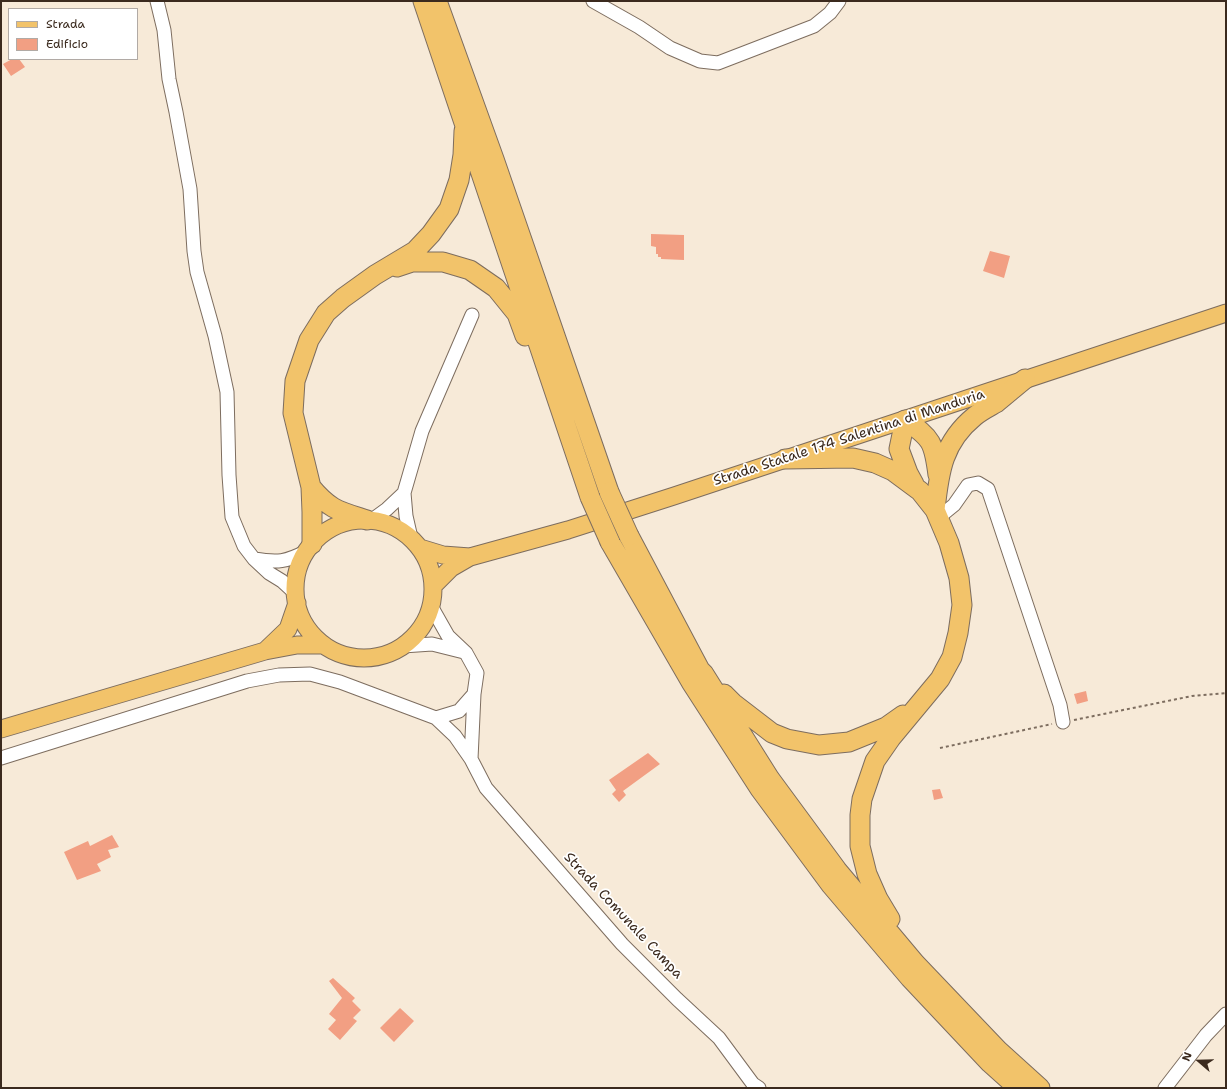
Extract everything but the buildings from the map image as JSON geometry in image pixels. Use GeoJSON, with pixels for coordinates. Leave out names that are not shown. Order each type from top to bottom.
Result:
{"type":"FeatureCollection","features":[{"type":"Feature","properties":{"kind":"highway"},"geometry":{"type":"LineString","coordinates":[[423,1],[590,497],[610,542],[695,688],[760,789],[831,885],[910,978],[990,1063],[1018,1088]]}},
{"type":"Feature","properties":{"kind":"highway"},"geometry":{"type":"LineString","coordinates":[[437,1],[497,167],[609,492],[629,536],[700,670],[733,703],[772,733],[787,740],[819,745],[849,742],[886,727],[917,706]]}},
{"type":"Feature","properties":{"kind":"highway"},"geometry":{"type":"LineString","coordinates":[[309,548],[312,512],[310,487],[293,413],[296,381],[309,340],[326,313],[343,298],[375,275],[415,251],[431,234],[449,209],[459,180],[463,155],[464,122]]}},
{"type":"Feature","properties":{"kind":"highway"},"geometry":{"type":"LineString","coordinates":[[375,275],[412,262],[443,262],[470,270],[477,274],[496,288],[517,314],[536,365],[559,402]]}},
{"type":"Feature","properties":{"kind":"highway"},"geometry":{"type":"LineString","coordinates":[[938,476],[947,450],[957,433],[976,415],[995,403],[1025,379]]}},
{"type":"Feature","properties":{"kind":"highway"},"geometry":{"type":"LineString","coordinates":[[897,942],[891,922],[878,899],[867,874],[860,846],[860,815],[862,799],[875,761],[891,738],[940,679],[952,657],[958,633],[962,605],[959,578],[949,543],[936,514],[908,473],[899,449],[905,420],[921,430],[931,442],[936,460],[938,476],[936,514]]}},
{"type":"Feature","properties":{"kind":"highway"},"geometry":{"type":"LineString","coordinates":[[785,459],[853,458],[875,463],[893,470],[917,488]]}},
{"type":"Feature","properties":{"kind":"highway"},"geometry":{"type":"LineString","coordinates":[[310,487],[321,500],[335,509],[369,520]]}},
{"type":"Feature","properties":{"kind":"highway"},"geometry":{"type":"LineString","coordinates":[[704,674],[770,779],[837,870],[915,963],[998,1050],[1040,1088]]}},
{"type":"Feature","properties":{"kind":"main road","name":"Strada Statale 174 Salentina di Manduria"},"geometry":{"type":"LineString","coordinates":[[433,586],[451,568],[470,557],[568,530],[1226,313]]}},
{"type":"Feature","properties":{"kind":"main road"},"geometry":{"type":"LineString","coordinates":[[265,651],[288,629],[296,598],[299,566],[309,548],[320,536],[331,528],[354,520],[369,520],[386,523],[400,530],[415,543],[429,566],[433,586],[431,606],[425,622],[415,635],[403,646],[388,654],[372,658],[355,657],[339,653],[324,645],[311,633],[305,624],[296,598]]}},
{"type":"Feature","properties":{"kind":"main road","name":"Strada Statale 174 Salentina di Manduria"},"geometry":{"type":"LineString","coordinates":[[415,543],[443,555],[470,557]]}},
{"type":"Feature","properties":{"kind":"main road"},"geometry":{"type":"LineString","coordinates":[[1,729],[265,651],[297,645],[324,645]]}},
{"type":"Feature","properties":{"kind":"street"},"geometry":{"type":"LineString","coordinates":[[157,1],[164,30],[169,79],[190,189],[194,251],[197,272],[215,336],[227,392],[229,475],[232,517],[244,546],[254,559],[269,573],[282,581],[296,598]]}},
{"type":"Feature","properties":{"kind":"street"},"geometry":{"type":"LineString","coordinates":[[593,1],[638,27],[670,48],[700,61],[718,63],[814,26],[830,13],[838,1]]}},
{"type":"Feature","properties":{"kind":"street"},"geometry":{"type":"LineString","coordinates":[[415,543],[406,516],[404,493],[422,431],[472,315]]}},
{"type":"Feature","properties":{"kind":"street"},"geometry":{"type":"LineString","coordinates":[[936,514],[954,505],[968,485],[978,483],[988,489],[1060,705],[1063,722]]}},
{"type":"Feature","properties":{"kind":"street"},"geometry":{"type":"LineString","coordinates":[[369,520],[388,509],[404,493]]}},
{"type":"Feature","properties":{"kind":"street"},"geometry":{"type":"LineString","coordinates":[[254,559],[270,562],[290,560],[309,548]]}},
{"type":"Feature","properties":{"kind":"street"},"geometry":{"type":"LineString","coordinates":[[431,606],[448,636],[466,653],[477,673],[474,694],[471,759]]}},
{"type":"Feature","properties":{"kind":"street"},"geometry":{"type":"LineString","coordinates":[[403,646],[432,644],[466,653]]}},
{"type":"Feature","properties":{"kind":"street"},"geometry":{"type":"LineString","coordinates":[[1,758],[247,681],[279,675],[310,674],[340,682],[436,718],[459,711],[474,694]]}},
{"type":"Feature","properties":{"kind":"street","name":"Strada Comunale Campa"},"geometry":{"type":"LineString","coordinates":[[436,718],[455,736],[471,759],[486,788],[617,938],[677,999],[719,1038],[753,1084],[759,1088]]}},
{"type":"Feature","properties":{"kind":"street"},"geometry":{"type":"LineString","coordinates":[[1165,1088],[1206,1035],[1226,1014]]}},
{"type":"Feature","properties":{"kind":"path"},"geometry":{"type":"LineString","coordinates":[[940,748],[1192,696],[1226,693]]}}]}
